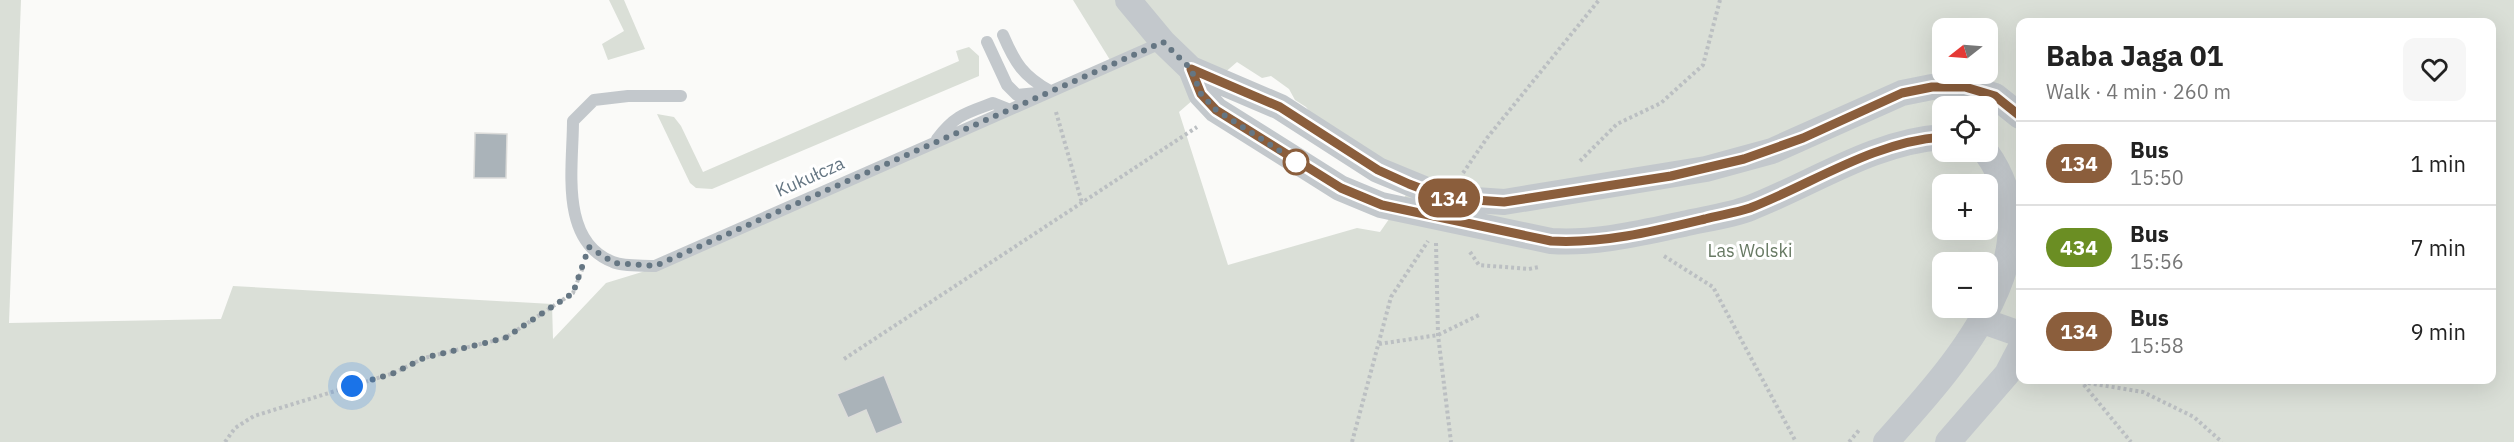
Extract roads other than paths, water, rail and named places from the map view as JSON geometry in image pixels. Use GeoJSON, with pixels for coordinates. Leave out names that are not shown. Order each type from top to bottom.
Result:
{"type":"FeatureCollection","features":[{"type":"Feature","properties":{"kind":"street"},"geometry":{"type":"LineString","coordinates":[[1128,0],[1163,42],[1191,69],[1280,107],[1378,170],[1446,198],[1504,202],[1706,169],[1772,151],[1902,93],[1932,87],[1965,87],[1995,96],[2016,113]]}},
{"type":"Feature","properties":{"kind":"street"},"geometry":{"type":"LineString","coordinates":[[1191,69],[1201,94],[1216,110],[1341,188],[1382,205],[1513,234],[1577,242],[1651,231],[1748,208],[1864,156],[1918,139],[1932,138]]}},
{"type":"Feature","properties":{"kind":"street"},"geometry":{"type":"LineString","coordinates":[[1886,442],[1934,388],[1983,321],[2003,272],[2011,226],[2008,200],[2001,175],[1993,162]]}},
{"type":"Feature","properties":{"kind":"street"},"geometry":{"type":"LineString","coordinates":[[1983,321],[2016,333]]}},
{"type":"Feature","properties":{"kind":"street"},"geometry":{"type":"LineString","coordinates":[[1948,442],[2007,374],[2016,357]]}},
{"type":"Feature","properties":{"kind":"lane"},"geometry":{"type":"LineString","coordinates":[[1003,35],[1020,69],[1032,81],[1050,91]]}},
{"type":"Feature","properties":{"kind":"lane"},"geometry":{"type":"LineString","coordinates":[[987,42],[1007,85],[1017,95],[1050,91]]}},
{"type":"Feature","properties":{"kind":"lane","name":"Kukułcza"},"geometry":{"type":"LineString","coordinates":[[681,96],[628,96],[594,100],[573,121],[574,215],[589,247],[614,263],[655,266],[1163,42]]}},
{"type":"Feature","properties":{"kind":"park label","name":"Las Wolski"},"geometry":{"type":"Point","coordinates":[1750,251]}}]}
